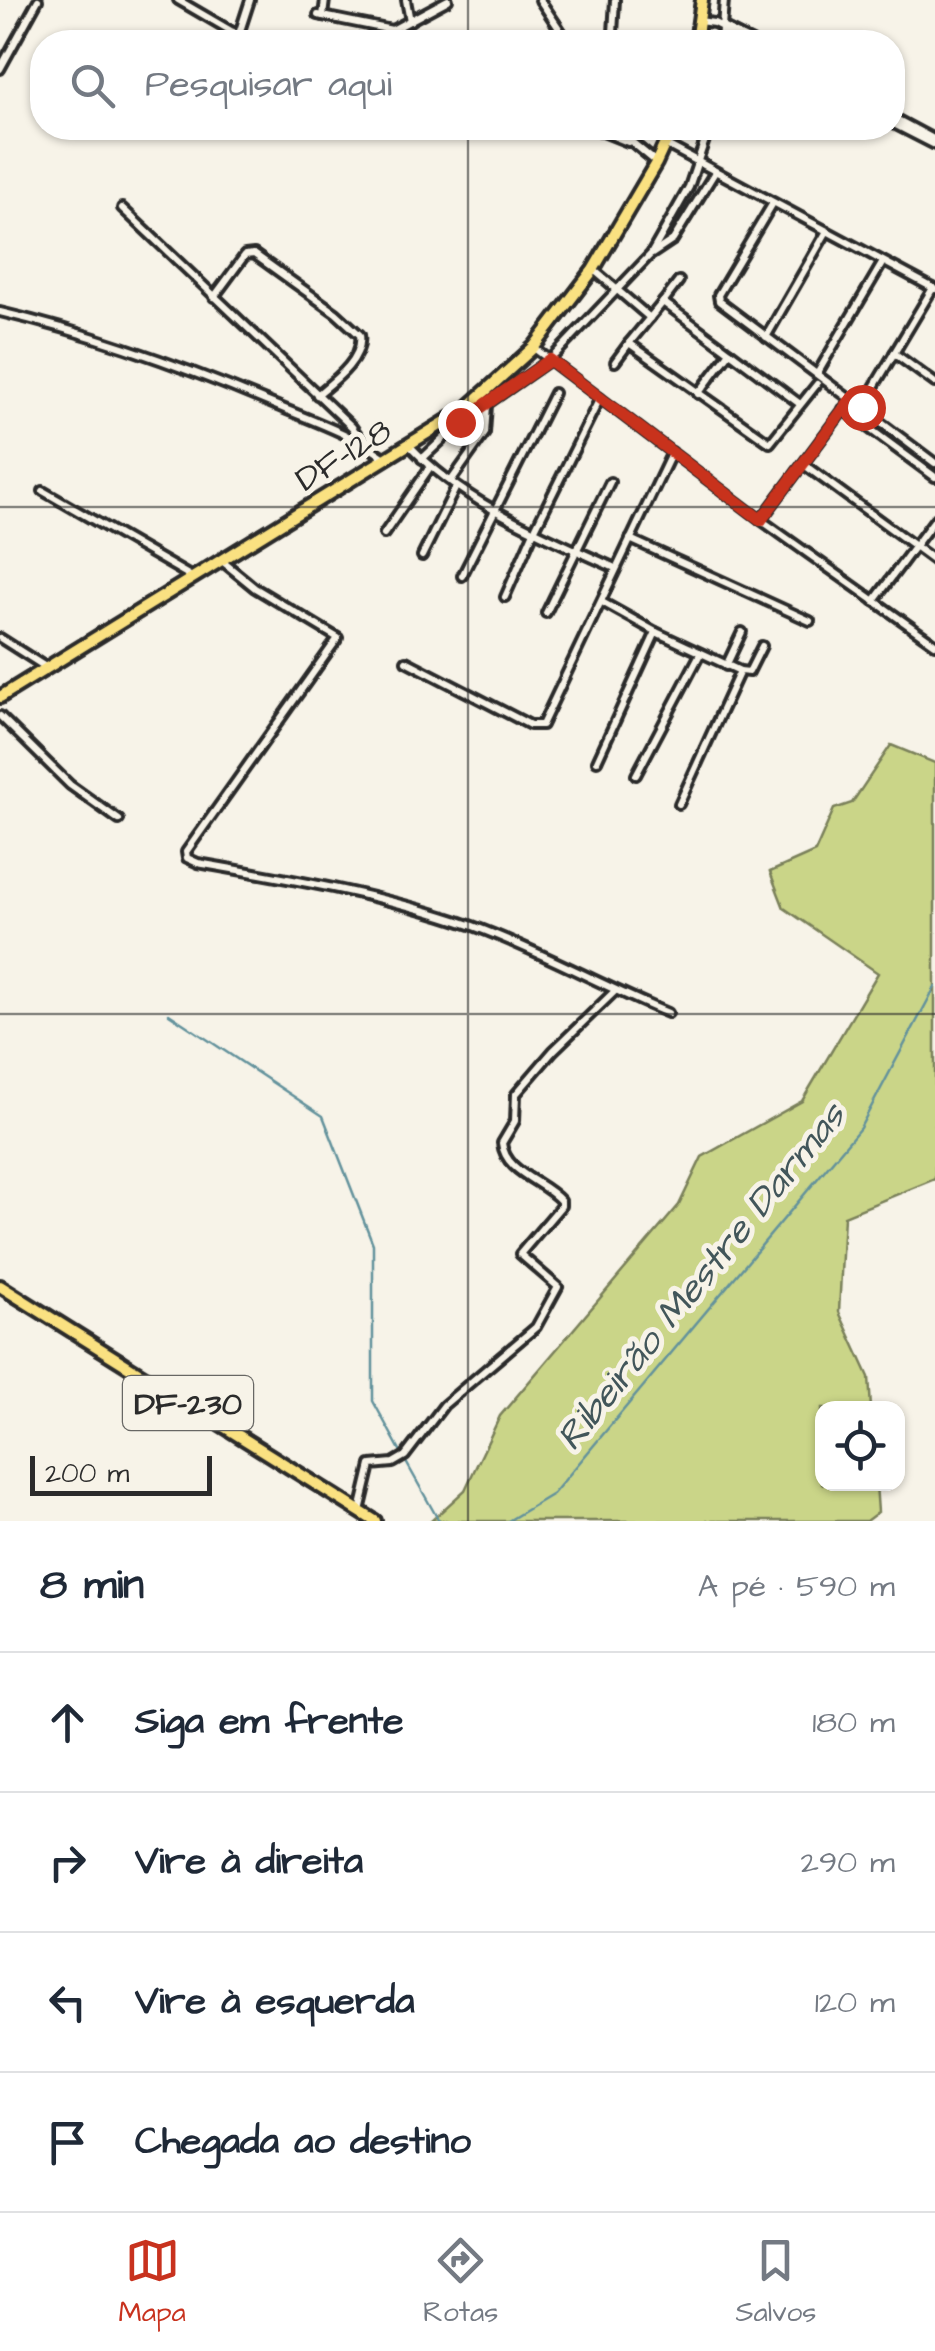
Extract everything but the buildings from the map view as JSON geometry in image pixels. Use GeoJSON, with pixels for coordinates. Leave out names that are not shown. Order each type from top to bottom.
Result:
{"type":"FeatureCollection","features":[{"type":"Feature","properties":{"kind":"main road"},"geometry":{"type":"LineString","coordinates":[[698,30],[702,0]]}},
{"type":"Feature","properties":{"kind":"main road","name":"DF-128"},"geometry":{"type":"LineString","coordinates":[[0,697],[466,408],[534,347],[593,270],[667,140]]}},
{"type":"Feature","properties":{"kind":"main road","name":"DF-230"},"geometry":{"type":"LineString","coordinates":[[0,1286],[375,1521]]}},
{"type":"Feature","properties":{"kind":"street"},"geometry":{"type":"LineString","coordinates":[[0,69],[38,0]]}},
{"type":"Feature","properties":{"kind":"street"},"geometry":{"type":"LineString","coordinates":[[178,0],[231,30]]}},
{"type":"Feature","properties":{"kind":"street"},"geometry":{"type":"LineString","coordinates":[[237,30],[250,0]]}},
{"type":"Feature","properties":{"kind":"street"},"geometry":{"type":"LineString","coordinates":[[324,0],[321,16],[393,30],[448,0]]}},
{"type":"Feature","properties":{"kind":"street"},"geometry":{"type":"LineString","coordinates":[[406,0],[410,21]]}},
{"type":"Feature","properties":{"kind":"street"},"geometry":{"type":"LineString","coordinates":[[540,0],[560,30]]}},
{"type":"Feature","properties":{"kind":"street"},"geometry":{"type":"LineString","coordinates":[[613,30],[615,0]]}},
{"type":"Feature","properties":{"kind":"street"},"geometry":{"type":"LineString","coordinates":[[700,21],[722,30],[724,0]]}},
{"type":"Feature","properties":{"kind":"street"},"geometry":{"type":"LineString","coordinates":[[905,127],[935,142]]}},
{"type":"Feature","properties":{"kind":"street"},"geometry":{"type":"LineString","coordinates":[[622,140],[637,146]]}},
{"type":"Feature","properties":{"kind":"street"},"geometry":{"type":"LineString","coordinates":[[630,140],[656,162]]}},
{"type":"Feature","properties":{"kind":"street"},"geometry":{"type":"LineString","coordinates":[[651,254],[689,188],[706,140]]}},
{"type":"Feature","properties":{"kind":"street"},"geometry":{"type":"LineString","coordinates":[[665,144],[934,289],[862,407]]}},
{"type":"Feature","properties":{"kind":"street"},"geometry":{"type":"LineString","coordinates":[[422,459],[460,422],[550,360],[651,254],[673,240],[715,172]]}},
{"type":"Feature","properties":{"kind":"street"},"geometry":{"type":"LineString","coordinates":[[772,203],[717,298],[849,402],[862,407],[935,463]]}},
{"type":"Feature","properties":{"kind":"street"},"geometry":{"type":"LineString","coordinates":[[122,208],[362,440]]}},
{"type":"Feature","properties":{"kind":"street"},"geometry":{"type":"LineString","coordinates":[[766,336],[828,231]]}},
{"type":"Feature","properties":{"kind":"street"},"geometry":{"type":"LineString","coordinates":[[214,297],[245,255],[254,254],[360,335],[361,346],[341,375],[317,395]]}},
{"type":"Feature","properties":{"kind":"street"},"geometry":{"type":"LineString","coordinates":[[817,374],[883,262]]}},
{"type":"Feature","properties":{"kind":"street"},"geometry":{"type":"LineString","coordinates":[[593,270],[650,318]]}},
{"type":"Feature","properties":{"kind":"street"},"geometry":{"type":"LineString","coordinates":[[615,362],[678,281]]}},
{"type":"Feature","properties":{"kind":"street"},"geometry":{"type":"LineString","coordinates":[[663,302],[800,404]]}},
{"type":"Feature","properties":{"kind":"street"},"geometry":{"type":"LineString","coordinates":[[0,312],[126,347],[362,440],[387,458]]}},
{"type":"Feature","properties":{"kind":"street"},"geometry":{"type":"LineString","coordinates":[[629,344],[770,443],[817,384]]}},
{"type":"Feature","properties":{"kind":"street"},"geometry":{"type":"LineString","coordinates":[[534,347],[761,520],[935,644]]}},
{"type":"Feature","properties":{"kind":"street"},"geometry":{"type":"LineString","coordinates":[[698,394],[730,352]]}},
{"type":"Feature","properties":{"kind":"street"},"geometry":{"type":"LineString","coordinates":[[894,352],[935,383]]}},
{"type":"Feature","properties":{"kind":"street"},"geometry":{"type":"LineString","coordinates":[[462,576],[554,393]]}},
{"type":"Feature","properties":{"kind":"street"},"geometry":{"type":"LineString","coordinates":[[505,597],[600,398]]}},
{"type":"Feature","properties":{"kind":"street"},"geometry":{"type":"LineString","coordinates":[[761,520],[849,402]]}},
{"type":"Feature","properties":{"kind":"street"},"geometry":{"type":"LineString","coordinates":[[422,556],[454,484],[486,432],[487,405]]}},
{"type":"Feature","properties":{"kind":"street"},"geometry":{"type":"LineString","coordinates":[[843,409],[935,477]]}},
{"type":"Feature","properties":{"kind":"street"},"geometry":{"type":"LineString","coordinates":[[410,445],[430,467],[494,512],[616,568]]}},
{"type":"Feature","properties":{"kind":"street"},"geometry":{"type":"LineString","coordinates":[[406,661],[530,725],[542,725],[672,452]]}},
{"type":"Feature","properties":{"kind":"street"},"geometry":{"type":"LineString","coordinates":[[803,464],[935,561]]}},
{"type":"Feature","properties":{"kind":"street"},"geometry":{"type":"LineString","coordinates":[[384,534],[430,467]]}},
{"type":"Feature","properties":{"kind":"street"},"geometry":{"type":"LineString","coordinates":[[546,613],[610,482]]}},
{"type":"Feature","properties":{"kind":"street"},"geometry":{"type":"LineString","coordinates":[[43,491],[193,577]]}},
{"type":"Feature","properties":{"kind":"street"},"geometry":{"type":"LineString","coordinates":[[874,601],[935,518]]}},
{"type":"Feature","properties":{"kind":"street"},"geometry":{"type":"LineString","coordinates":[[630,539],[810,620]]}},
{"type":"Feature","properties":{"kind":"street"},"geometry":{"type":"LineString","coordinates":[[221,560],[254,588],[338,638],[186,852],[187,858],[198,864],[288,879],[420,910],[474,927],[668,1013]]}},
{"type":"Feature","properties":{"kind":"street"},"geometry":{"type":"LineString","coordinates":[[602,602],[740,671],[749,672],[762,646]]}},
{"type":"Feature","properties":{"kind":"street"},"geometry":{"type":"LineString","coordinates":[[597,761],[656,632]]}},
{"type":"Feature","properties":{"kind":"street"},"geometry":{"type":"LineString","coordinates":[[726,666],[742,632]]}},
{"type":"Feature","properties":{"kind":"street"},"geometry":{"type":"LineString","coordinates":[[0,638],[48,668]]}},
{"type":"Feature","properties":{"kind":"street"},"geometry":{"type":"LineString","coordinates":[[636,775],[700,654]]}},
{"type":"Feature","properties":{"kind":"street"},"geometry":{"type":"LineString","coordinates":[[679,804],[740,671]]}},
{"type":"Feature","properties":{"kind":"street"},"geometry":{"type":"LineString","coordinates":[[0,716],[70,785],[119,820]]}},
{"type":"Feature","properties":{"kind":"street"},"geometry":{"type":"LineString","coordinates":[[360,1511],[371,1466],[392,1463],[405,1456],[444,1405],[536,1327],[546,1312],[558,1287],[520,1254],[562,1201],[516,1168],[505,1156],[502,1143],[515,1121],[516,1094],[553,1051],[615,991]]}},
{"type":"Feature","properties":{"kind":"green space"},"geometry":{"type":"Polygon","coordinates":[[[891,745],[935,763],[935,1179],[844,1216],[839,1312],[869,1377],[871,1401],[815,1401],[815,1491],[876,1491],[878,1512],[866,1521],[431,1521],[465,1490],[500,1416],[679,1205],[702,1157],[802,1101],[878,973],[784,908],[770,872],[815,852],[834,809],[852,803],[891,745]]]}},
{"type":"Feature","properties":{"kind":"waterway","name":"Ribeirão Mestre Darmas"},"geometry":{"type":"LineString","coordinates":[[508,1521],[553,1494],[860,1128],[935,987]]}},
{"type":"Feature","properties":{"kind":"waterway"},"geometry":{"type":"LineString","coordinates":[[169,1014],[323,1116],[373,1244],[373,1401],[401,1452]]}},
{"type":"Feature","properties":{"kind":"waterway"},"geometry":{"type":"LineString","coordinates":[[406,1462],[439,1521]]}},
{"type":"Feature","properties":{"kind":"route"},"geometry":{"type":"LineString","coordinates":[[460,422],[550,360],[761,520],[849,402],[862,407]]}}]}
